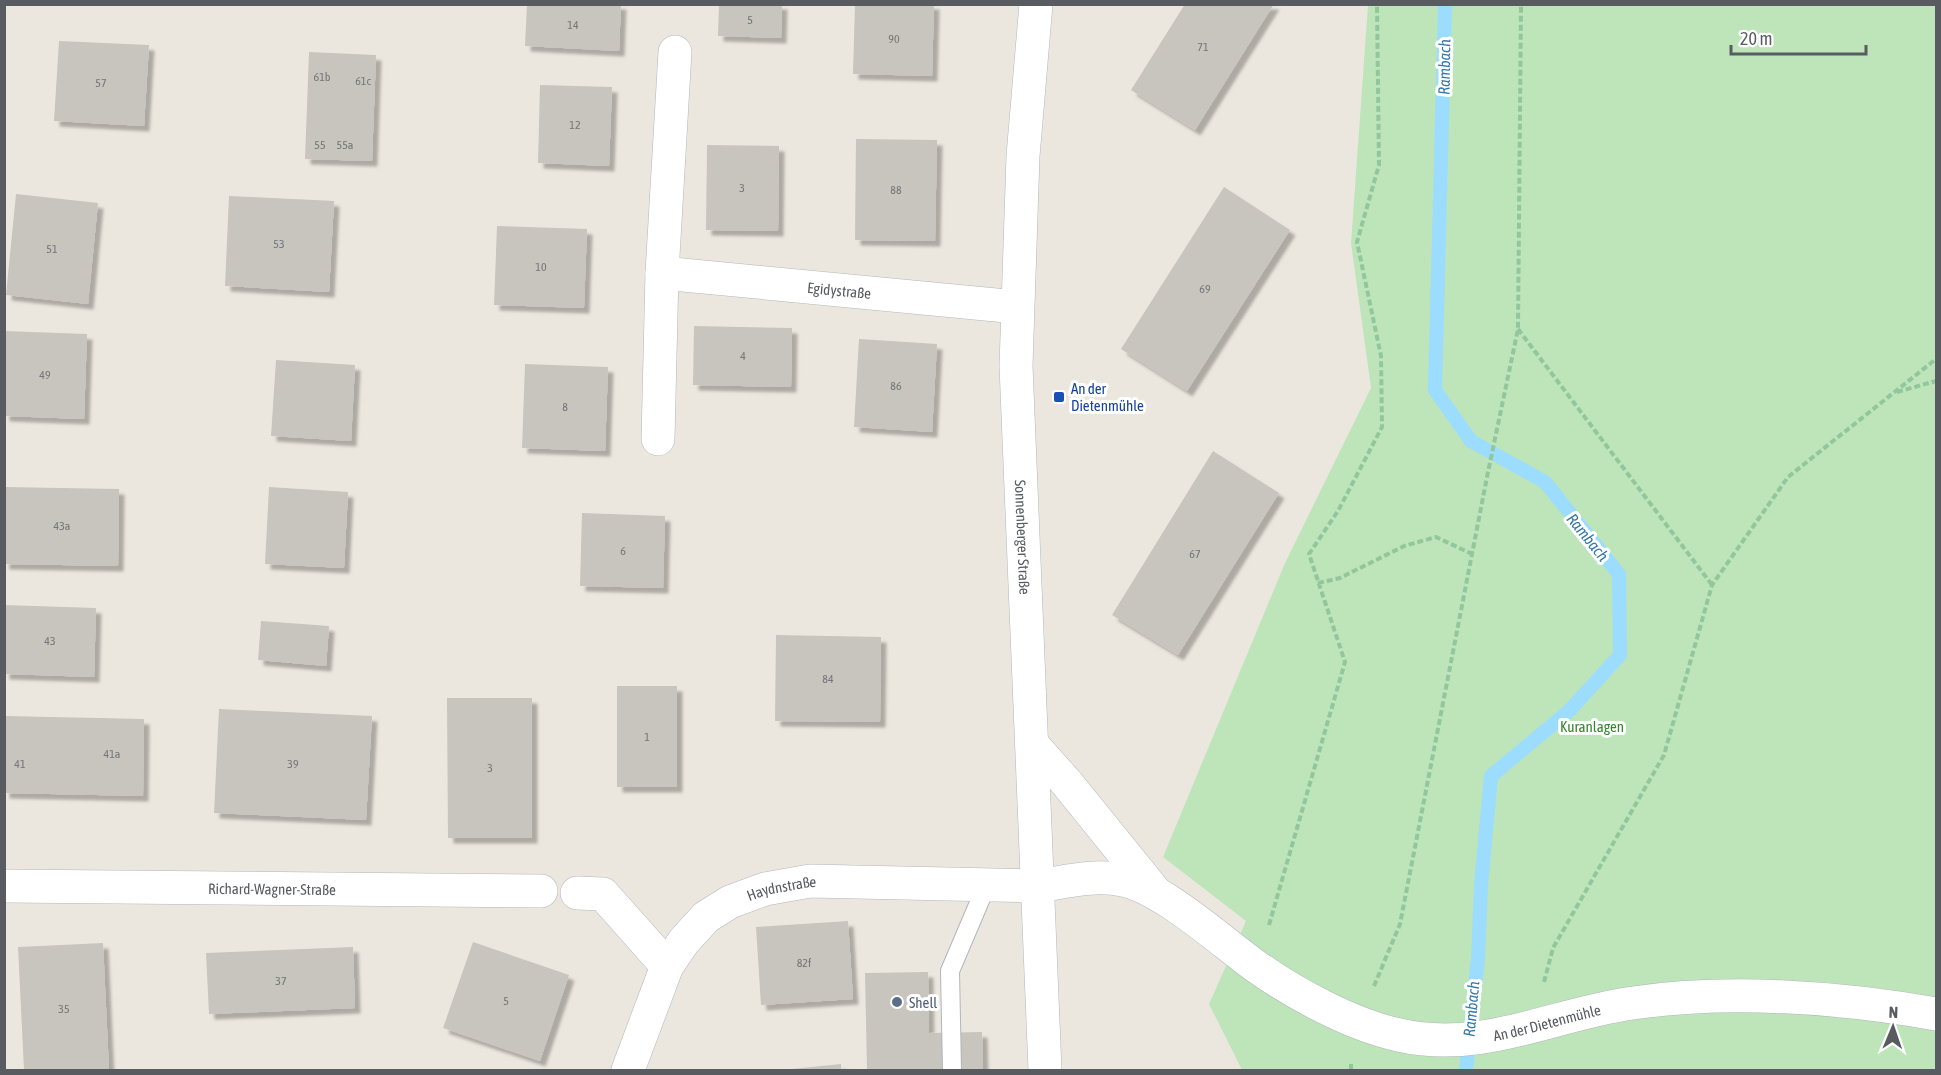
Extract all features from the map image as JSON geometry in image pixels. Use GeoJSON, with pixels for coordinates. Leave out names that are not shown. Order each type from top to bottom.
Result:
{"type":"FeatureCollection","features":[{"type":"Feature","properties":{"kind":"street","name":"Sonnenberger Straße"},"geometry":{"type":"LineString","coordinates":[[1036,4],[1023,156],[1016,366],[1045,1071]]}},
{"type":"Feature","properties":{"kind":"street"},"geometry":{"type":"LineString","coordinates":[[658,439],[662,273],[675,52]]}},
{"type":"Feature","properties":{"kind":"street","name":"Egidystraße"},"geometry":{"type":"LineString","coordinates":[[662,273],[1017,307]]}},
{"type":"Feature","properties":{"kind":"street"},"geometry":{"type":"LineString","coordinates":[[1032,744],[1066,782],[1156,893]]}},
{"type":"Feature","properties":{"kind":"street","name":"An der Dietenmühle"},"geometry":{"type":"LineString","coordinates":[[1038,886],[1101,878],[1125,880],[1156,893],[1257,967],[1310,999],[1359,1023],[1400,1036],[1455,1041],[1497,1036],[1600,1008],[1636,1002],[1691,998],[1797,998],[1902,1008],[1936,1014]]}},
{"type":"Feature","properties":{"kind":"street","name":"Haydnstraße"},"geometry":{"type":"LineString","coordinates":[[628,1071],[667,966],[684,941],[706,917],[730,902],[765,889],[810,881],[1038,886]]}},
{"type":"Feature","properties":{"kind":"street","name":"Richard-Wagner-Straße"},"geometry":{"type":"LineString","coordinates":[[4,886],[541,891]]}},
{"type":"Feature","properties":{"kind":"street","name":"An der Dietenmühle"},"geometry":{"type":"LineString","coordinates":[[1038,886],[1128,901],[1190,917]]}},
{"type":"Feature","properties":{"kind":"street"},"geometry":{"type":"LineString","coordinates":[[577,892],[603,894],[667,966]]}},
{"type":"Feature","properties":{"kind":"lane"},"geometry":{"type":"LineString","coordinates":[[952,1071],[950,971],[987,884]]}},
{"type":"Feature","properties":{"kind":"path"},"geometry":{"type":"LineString","coordinates":[[1257,967],[1345,662],[1309,554],[1338,511],[1382,427],[1381,356],[1357,242],[1379,165],[1377,4]]}},
{"type":"Feature","properties":{"kind":"path"},"geometry":{"type":"LineString","coordinates":[[1377,980],[1400,924],[1518,329],[1521,4]]}},
{"type":"Feature","properties":{"kind":"path"},"geometry":{"type":"LineString","coordinates":[[1518,329],[1712,585]]}},
{"type":"Feature","properties":{"kind":"path"},"geometry":{"type":"LineString","coordinates":[[1531,1028],[1553,948],[1664,755],[1712,585],[1788,477],[1936,359]]}},
{"type":"Feature","properties":{"kind":"path"},"geometry":{"type":"LineString","coordinates":[[1893,393],[1936,381]]}},
{"type":"Feature","properties":{"kind":"path"},"geometry":{"type":"LineString","coordinates":[[1318,583],[1340,578],[1404,546],[1436,537],[1472,554]]}},
{"type":"Feature","properties":{"kind":"path"},"geometry":{"type":"LineString","coordinates":[[1350,1065],[1351,1071]]}},
{"type":"Feature","properties":{"kind":"green space","name":"Kuranlagen"},"geometry":{"type":"Polygon","coordinates":[[[1368,5],[1936,5],[1936,1070],[1242,1070],[1209,1004],[1246,921],[1163,857],[1285,563],[1371,388],[1351,243],[1368,5]]]}},
{"type":"Feature","properties":{"kind":"building"},"geometry":{"type":"Polygon","coordinates":[[[527,4],[621,4],[619,51],[525,46],[527,4]]]}},
{"type":"Feature","properties":{"kind":"building"},"geometry":{"type":"Polygon","coordinates":[[[719,4],[782,4],[781,38],[718,36],[719,4]]]}},
{"type":"Feature","properties":{"kind":"building"},"geometry":{"type":"Polygon","coordinates":[[[855,4],[934,4],[932,76],[853,74],[855,4]]]}},
{"type":"Feature","properties":{"kind":"building"},"geometry":{"type":"Polygon","coordinates":[[[1185,4],[1274,4],[1195,130],[1131,90],[1185,4]]]}},
{"type":"Feature","properties":{"kind":"building"},"geometry":{"type":"Polygon","coordinates":[[[59,41],[149,45],[144,126],[54,121],[59,41]]]}},
{"type":"Feature","properties":{"kind":"building"},"geometry":{"type":"Polygon","coordinates":[[[309,52],[376,55],[372,161],[305,159],[309,52]]]}},
{"type":"Feature","properties":{"kind":"building"},"geometry":{"type":"Polygon","coordinates":[[[540,85],[612,87],[609,166],[538,163],[540,85]]]}},
{"type":"Feature","properties":{"kind":"building"},"geometry":{"type":"Polygon","coordinates":[[[856,139],[937,140],[935,241],[855,240],[856,139]]]}},
{"type":"Feature","properties":{"kind":"building"},"geometry":{"type":"Polygon","coordinates":[[[707,145],[779,146],[778,231],[706,230],[707,145]]]}},
{"type":"Feature","properties":{"kind":"building"},"geometry":{"type":"Polygon","coordinates":[[[1224,187],[1290,230],[1187,391],[1121,349],[1224,187]]]}},
{"type":"Feature","properties":{"kind":"building"},"geometry":{"type":"Polygon","coordinates":[[[16,194],[98,203],[88,304],[6,295],[16,194]]]}},
{"type":"Feature","properties":{"kind":"building"},"geometry":{"type":"Polygon","coordinates":[[[229,196],[334,201],[329,292],[225,286],[229,196]]]}},
{"type":"Feature","properties":{"kind":"building"},"geometry":{"type":"Polygon","coordinates":[[[497,226],[587,229],[584,308],[494,305],[497,226]]]}},
{"type":"Feature","properties":{"kind":"building"},"geometry":{"type":"Polygon","coordinates":[[[694,326],[792,328],[791,387],[693,385],[694,326]]]}},
{"type":"Feature","properties":{"kind":"building"},"geometry":{"type":"Polygon","coordinates":[[[4,331],[87,334],[84,419],[4,416],[4,331]]]}},
{"type":"Feature","properties":{"kind":"building"},"geometry":{"type":"Polygon","coordinates":[[[859,339],[937,344],[932,432],[854,427],[859,339]]]}},
{"type":"Feature","properties":{"kind":"building"},"geometry":{"type":"Polygon","coordinates":[[[276,360],[355,365],[351,441],[271,436],[276,360]]]}},
{"type":"Feature","properties":{"kind":"building"},"geometry":{"type":"Polygon","coordinates":[[[525,364],[608,367],[605,451],[522,448],[525,364]]]}},
{"type":"Feature","properties":{"kind":"building"},"geometry":{"type":"Polygon","coordinates":[[[1213,451],[1279,493],[1178,655],[1112,615],[1213,451]]]}},
{"type":"Feature","properties":{"kind":"building"},"geometry":{"type":"Polygon","coordinates":[[[4,487],[119,489],[118,566],[4,564],[4,487]]]}},
{"type":"Feature","properties":{"kind":"building"},"geometry":{"type":"Polygon","coordinates":[[[269,487],[348,492],[344,568],[265,564],[269,487]]]}},
{"type":"Feature","properties":{"kind":"building"},"geometry":{"type":"Polygon","coordinates":[[[582,513],[665,516],[663,588],[580,586],[582,513]]]}},
{"type":"Feature","properties":{"kind":"building"},"geometry":{"type":"Polygon","coordinates":[[[4,605],[96,608],[94,677],[4,674],[4,605]]]}},
{"type":"Feature","properties":{"kind":"building"},"geometry":{"type":"Polygon","coordinates":[[[261,621],[329,626],[326,666],[258,660],[261,621]]]}},
{"type":"Feature","properties":{"kind":"building"},"geometry":{"type":"Polygon","coordinates":[[[776,635],[881,637],[880,722],[775,721],[776,635]]]}},
{"type":"Feature","properties":{"kind":"building"},"geometry":{"type":"Polygon","coordinates":[[[617,686],[677,686],[677,787],[617,787],[617,686]]]}},
{"type":"Feature","properties":{"kind":"building"},"geometry":{"type":"Polygon","coordinates":[[[447,698],[532,698],[532,838],[448,838],[447,698]]]}},
{"type":"Feature","properties":{"kind":"building"},"geometry":{"type":"Polygon","coordinates":[[[219,709],[372,716],[366,820],[214,813],[219,709]]]}},
{"type":"Feature","properties":{"kind":"building"},"geometry":{"type":"Polygon","coordinates":[[[5,716],[144,719],[143,796],[4,793],[5,716]]]}},
{"type":"Feature","properties":{"kind":"building"},"geometry":{"type":"Polygon","coordinates":[[[848,921],[853,999],[761,1005],[756,927],[848,921]]]}},
{"type":"Feature","properties":{"kind":"building"},"geometry":{"type":"Polygon","coordinates":[[[473,942],[569,975],[540,1061],[443,1028],[473,942]]]}},
{"type":"Feature","properties":{"kind":"building"},"geometry":{"type":"Polygon","coordinates":[[[103,943],[109,1070],[24,1070],[18,947],[103,943]]]}},
{"type":"Feature","properties":{"kind":"building"},"geometry":{"type":"Polygon","coordinates":[[[353,947],[355,1008],[209,1014],[206,953],[353,947]]]}},
{"type":"Feature","properties":{"kind":"building","name":"Shell"},"geometry":{"type":"Polygon","coordinates":[[[928,972],[929,1033],[982,1032],[983,1070],[867,1070],[865,973],[928,972]]]}},
{"type":"Feature","properties":{"kind":"building"},"geometry":{"type":"Polygon","coordinates":[[[841,1064],[841,1070],[792,1070],[792,1069],[841,1064]]]}},
{"type":"Feature","properties":{"kind":"waterway","name":"Rambach"},"geometry":{"type":"LineString","coordinates":[[1445,4],[1435,390],[1471,441],[1545,482],[1619,574],[1620,655],[1569,711],[1491,776],[1481,885],[1478,959],[1466,1070]]}},
{"type":"Feature","properties":{"kind":"place","name":"An der Dietenmühle"},"geometry":{"type":"Point","coordinates":[1059,397]}},
{"type":"Feature","properties":{"kind":"place","name":"Shell"},"geometry":{"type":"Point","coordinates":[897,1002]}}]}
